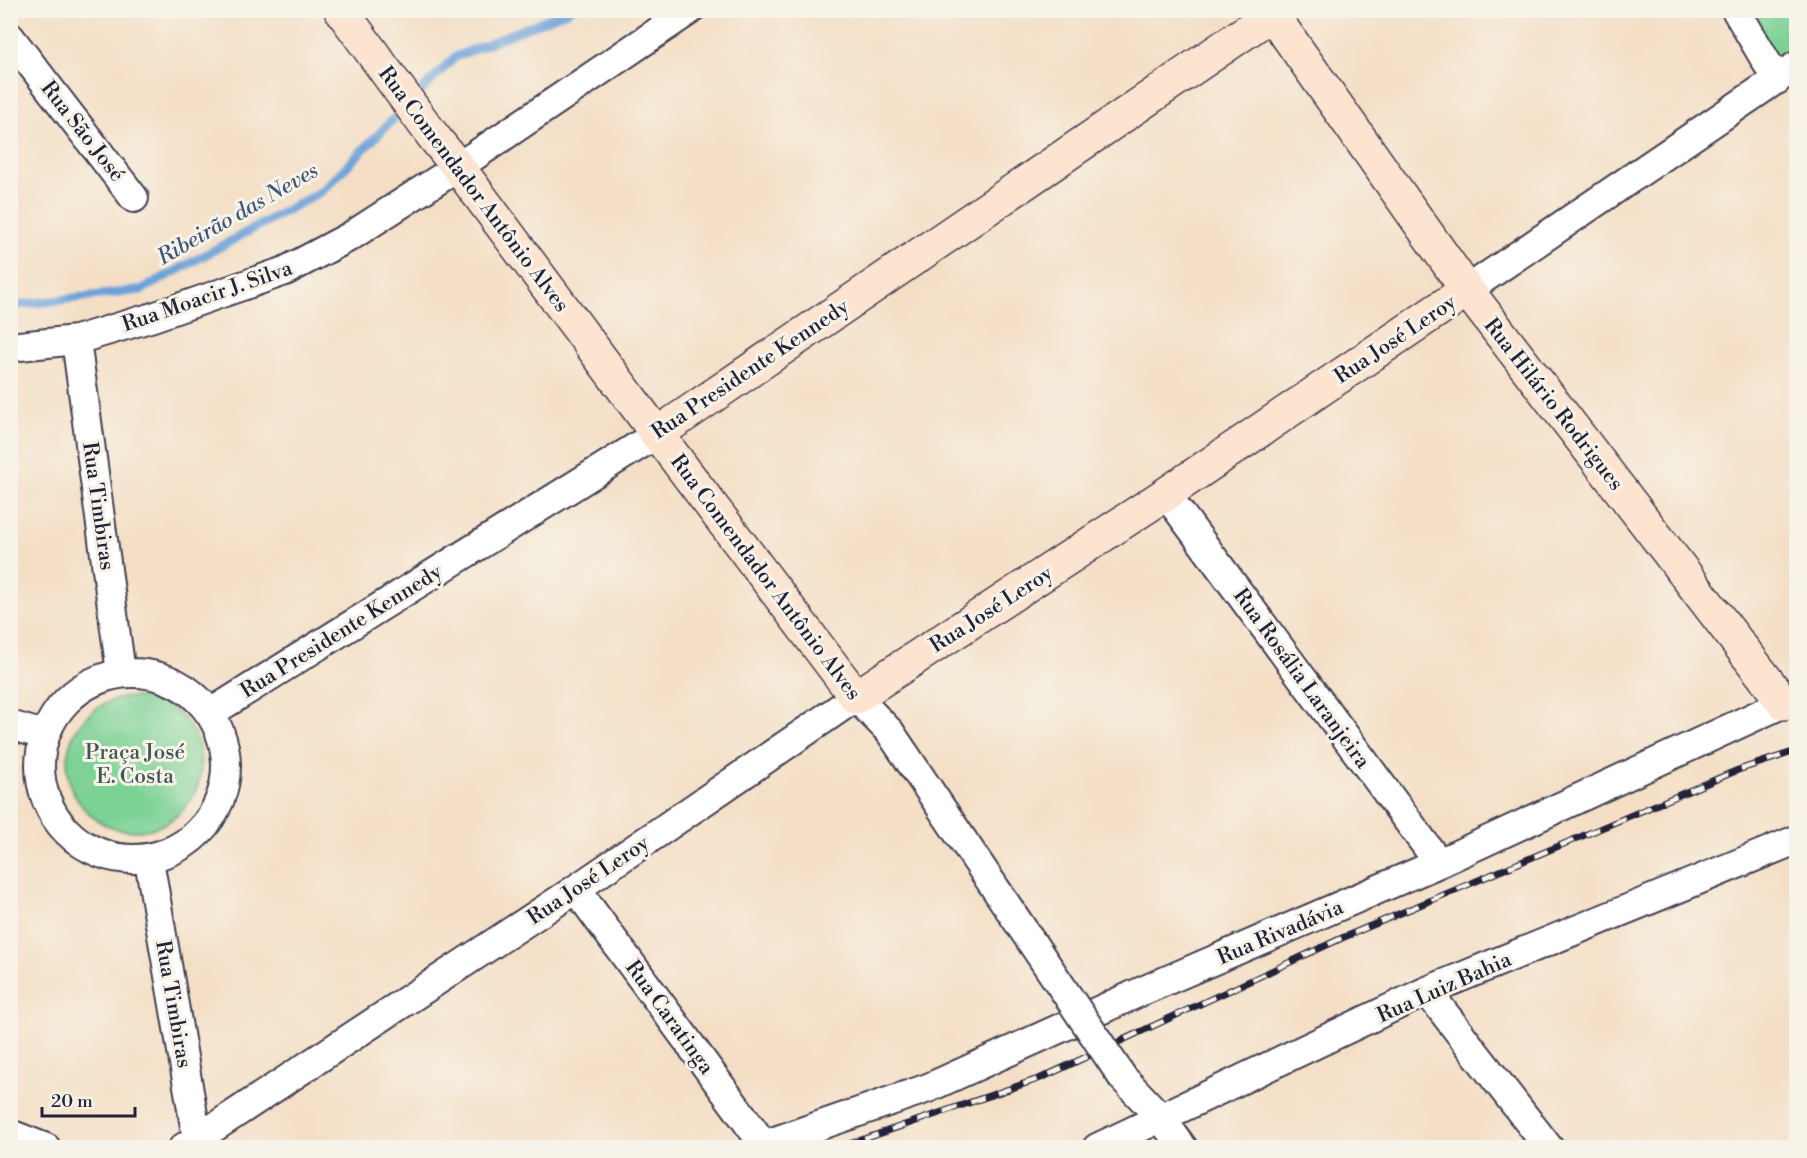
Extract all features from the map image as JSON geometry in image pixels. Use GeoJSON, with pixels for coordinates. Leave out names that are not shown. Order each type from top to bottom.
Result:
{"type":"FeatureCollection","features":[{"type":"Feature","properties":{"kind":"main road","name":"Rua Comendador Antônio Alves"},"geometry":{"type":"LineString","coordinates":[[341,10],[433,136],[459,167],[856,697]]}},
{"type":"Feature","properties":{"kind":"main road","name":"Rua Hilário Rodrigues"},"geometry":{"type":"LineString","coordinates":[[1273,12],[1467,290],[1790,700]]}},
{"type":"Feature","properties":{"kind":"main road","name":"Rua Presidente Kennedy"},"geometry":{"type":"LineString","coordinates":[[657,434],[1273,12]]}},
{"type":"Feature","properties":{"kind":"main road","name":"Rua José Leroy"},"geometry":{"type":"LineString","coordinates":[[856,697],[1166,494],[1467,290]]}},
{"type":"Feature","properties":{"kind":"street","name":"Rua Moacir J. Silva"},"geometry":{"type":"LineString","coordinates":[[10,347],[76,340],[153,317],[285,271],[351,236],[459,167],[690,10]]}},
{"type":"Feature","properties":{"kind":"street"},"geometry":{"type":"LineString","coordinates":[[1736,10],[1787,73]]}},
{"type":"Feature","properties":{"kind":"street","name":"Rua São José"},"geometry":{"type":"LineString","coordinates":[[10,37],[134,198]]}},
{"type":"Feature","properties":{"kind":"street","name":"Rua José Leroy"},"geometry":{"type":"LineString","coordinates":[[1467,290],[1787,73]]}},
{"type":"Feature","properties":{"kind":"street","name":"Rua Timbiras"},"geometry":{"type":"LineString","coordinates":[[76,340],[121,673]]}},
{"type":"Feature","properties":{"kind":"street","name":"Rua Presidente Kennedy"},"geometry":{"type":"LineString","coordinates":[[212,712],[657,434]]}},
{"type":"Feature","properties":{"kind":"street","name":"Rua Rosália Laranjeira"},"geometry":{"type":"LineString","coordinates":[[1166,494],[1439,863]]}},
{"type":"Feature","properties":{"kind":"street"},"geometry":{"type":"LineString","coordinates":[[121,673],[172,680],[212,712],[229,756],[222,803],[193,841],[149,860],[101,855],[61,828],[40,784],[44,735],[61,705],[88,683],[121,673]]}},
{"type":"Feature","properties":{"kind":"street","name":"Rua José Leroy"},"geometry":{"type":"LineString","coordinates":[[193,1144],[576,889],[856,697]]}},
{"type":"Feature","properties":{"kind":"street","name":"Rua Comendador Antônio Alves"},"geometry":{"type":"LineString","coordinates":[[856,697],[890,732],[1123,1078],[1161,1118],[1183,1148]]}},
{"type":"Feature","properties":{"kind":"street","name":"Rua Rivadávia"},"geometry":{"type":"LineString","coordinates":[[759,1146],[928,1088],[1140,992],[1439,863],[1790,700]]}},
{"type":"Feature","properties":{"kind":"street"},"geometry":{"type":"LineString","coordinates":[[10,725],[44,735]]}},
{"type":"Feature","properties":{"kind":"street","name":"Rua Luiz Bahia"},"geometry":{"type":"LineString","coordinates":[[1096,1148],[1427,992],[1797,840]]}},
{"type":"Feature","properties":{"kind":"street","name":"Rua Timbiras"},"geometry":{"type":"LineString","coordinates":[[149,860],[193,1144]]}},
{"type":"Feature","properties":{"kind":"street","name":"Rua Caratinga"},"geometry":{"type":"LineString","coordinates":[[576,889],[759,1146]]}},
{"type":"Feature","properties":{"kind":"street"},"geometry":{"type":"LineString","coordinates":[[1427,992],[1549,1148]]}},
{"type":"Feature","properties":{"kind":"street"},"geometry":{"type":"LineString","coordinates":[[10,1134],[46,1148]]}},
{"type":"Feature","properties":{"kind":"green space"},"geometry":{"type":"Polygon","coordinates":[[[1750,11],[1796,11],[1796,54],[1780,66],[1750,11]]]}},
{"type":"Feature","properties":{"kind":"green space","name":"Praça José E. Costa"},"geometry":{"type":"Polygon","coordinates":[[[134,697],[160,702],[182,716],[196,738],[201,764],[196,790],[182,812],[160,826],[134,831],[108,826],[86,812],[72,790],[67,764],[72,738],[86,716],[108,702],[134,697]]]}},
{"type":"Feature","properties":{"kind":"waterway","name":"Ribeirão das Neves"},"geometry":{"type":"LineString","coordinates":[[10,306],[141,290],[322,191],[455,57],[570,10]]}},
{"type":"Feature","properties":{"kind":"railway"},"geometry":{"type":"LineString","coordinates":[[838,1148],[1041,1078],[1342,938],[1738,770],[1796,751]]}}]}
